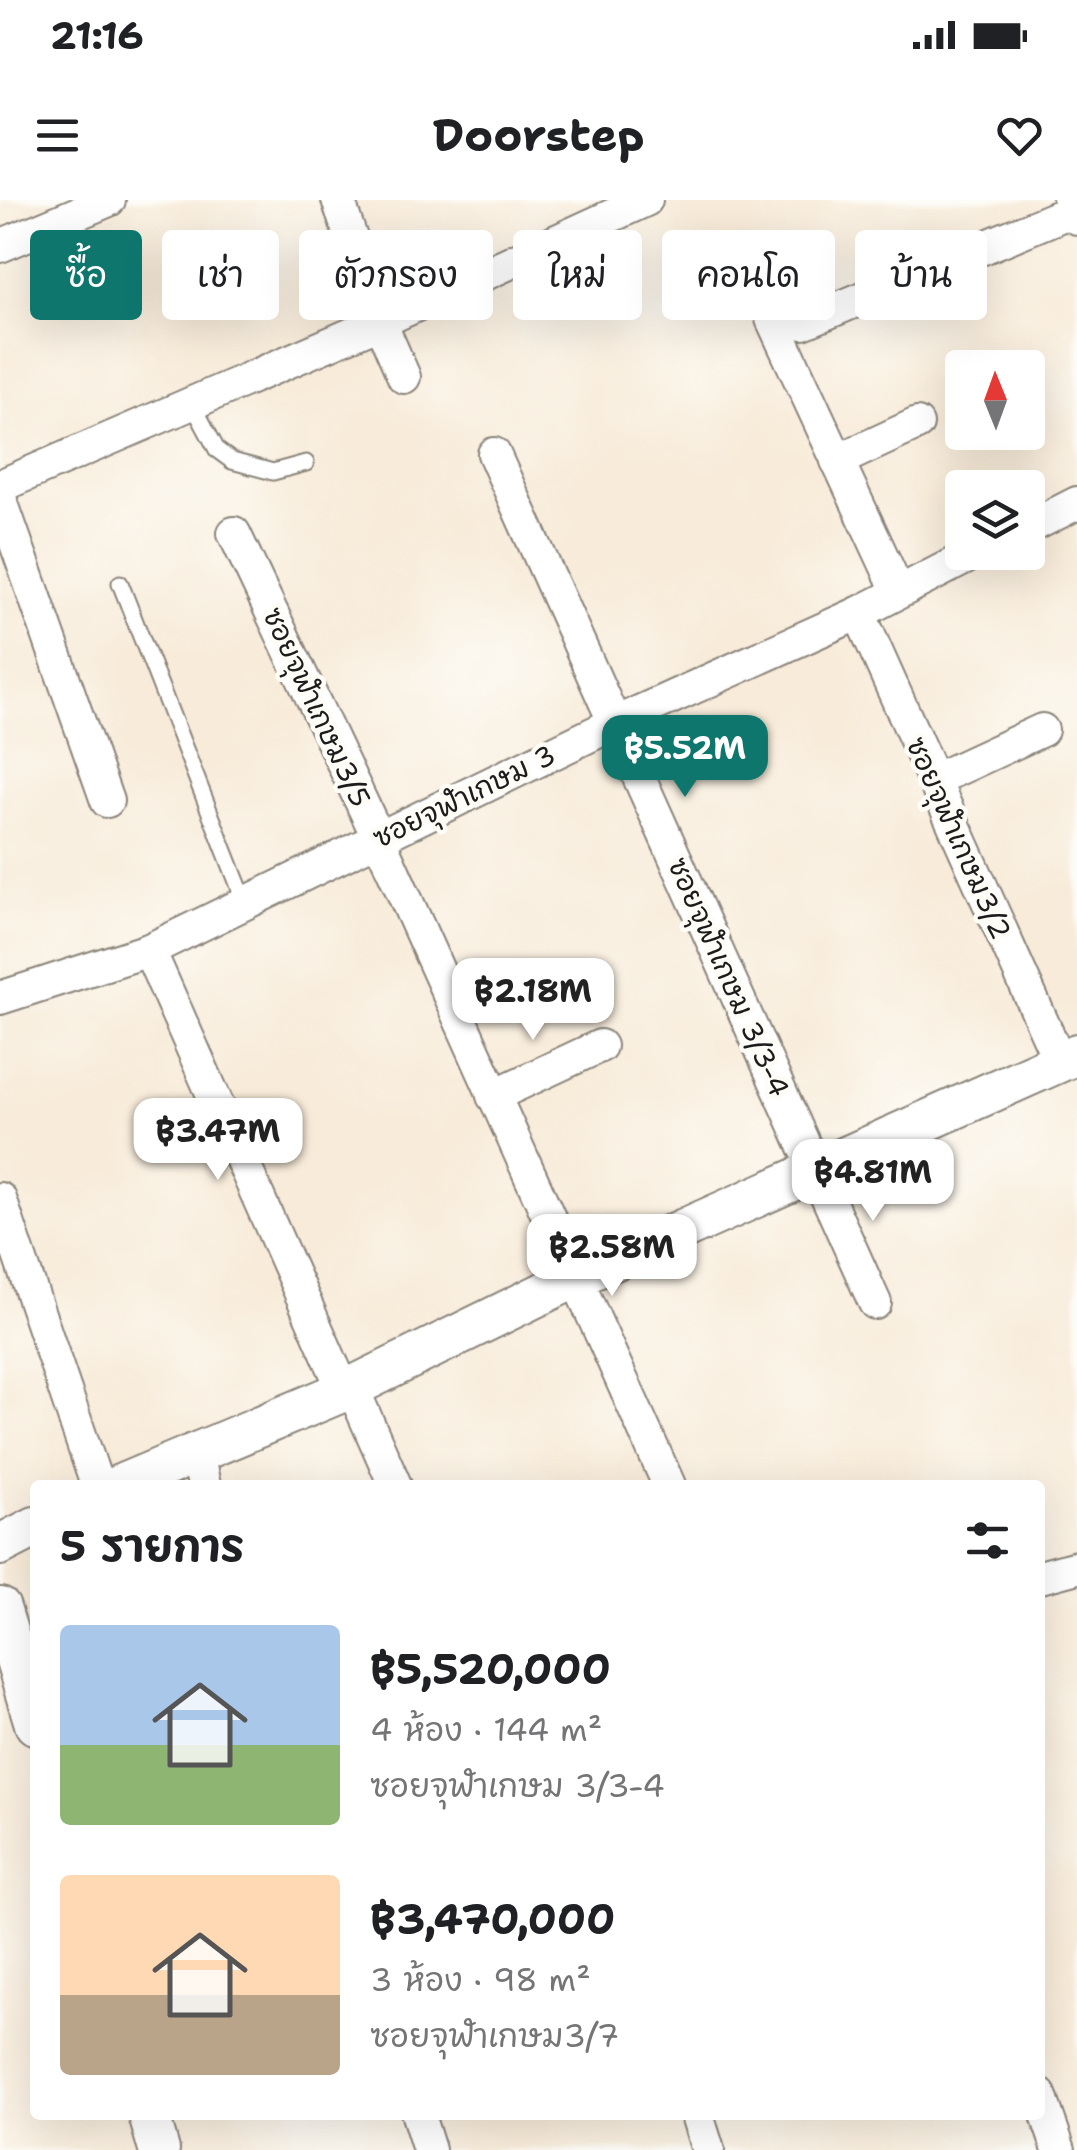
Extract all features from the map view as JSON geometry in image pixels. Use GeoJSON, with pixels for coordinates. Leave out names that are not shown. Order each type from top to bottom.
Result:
{"type":"FeatureCollection","features":[{"type":"Feature","properties":{"kind":"street"},"geometry":{"type":"LineString","coordinates":[[0,246],[48,211],[109,200]]}},
{"type":"Feature","properties":{"kind":"street"},"geometry":{"type":"LineString","coordinates":[[338,200],[380,322],[404,377]]}},
{"type":"Feature","properties":{"kind":"street"},"geometry":{"type":"LineString","coordinates":[[0,486],[380,322],[646,200]]}},
{"type":"Feature","properties":{"kind":"street"},"geometry":{"type":"LineString","coordinates":[[898,591],[837,461],[788,321],[1076,212],[1073,200]]}},
{"type":"Feature","properties":{"kind":"street"},"geometry":{"type":"LineString","coordinates":[[837,461],[917,424]]}},
{"type":"Feature","properties":{"kind":"street","name":"ซอยจุฬาเกษม 3/3-4"},"geometry":{"type":"LineString","coordinates":[[494,454],[875,1303]]}},
{"type":"Feature","properties":{"kind":"street"},"geometry":{"type":"LineString","coordinates":[[0,498],[107,801]]}},
{"type":"Feature","properties":{"kind":"street"},"geometry":{"type":"LineString","coordinates":[[1045,519],[1077,503]]}},
{"type":"Feature","properties":{"kind":"street","name":"ซอยจุฬาเกษม3/5"},"geometry":{"type":"LineString","coordinates":[[234,532],[378,837],[667,1480]]}},
{"type":"Feature","properties":{"kind":"street","name":"ซอยจุฬาเกษม 3"},"geometry":{"type":"LineString","coordinates":[[0,998],[150,950],[617,722],[859,613],[945,568]]}},
{"type":"Feature","properties":{"kind":"street","name":"ซอยจุฬาเกษม3/2"},"geometry":{"type":"LineString","coordinates":[[859,613],[934,780],[1068,1058]]}},
{"type":"Feature","properties":{"kind":"street"},"geometry":{"type":"LineString","coordinates":[[934,780],[1042,730]]}},
{"type":"Feature","properties":{"kind":"street"},"geometry":{"type":"LineString","coordinates":[[150,950],[393,1480]]}},
{"type":"Feature","properties":{"kind":"street"},"geometry":{"type":"LineString","coordinates":[[493,1096],[600,1046]]}},
{"type":"Feature","properties":{"kind":"street"},"geometry":{"type":"LineString","coordinates":[[145,1480],[201,1469],[348,1389],[574,1278],[1068,1058]]}},
{"type":"Feature","properties":{"kind":"street"},"geometry":{"type":"LineString","coordinates":[[0,1199],[95,1480]]}},
{"type":"Feature","properties":{"kind":"street"},"geometry":{"type":"LineString","coordinates":[[0,1545],[30,1530]]}},
{"type":"Feature","properties":{"kind":"street"},"geometry":{"type":"LineString","coordinates":[[1045,1576],[1077,1567]]}},
{"type":"Feature","properties":{"kind":"street"},"geometry":{"type":"LineString","coordinates":[[0,1608],[30,1707]]}},
{"type":"Feature","properties":{"kind":"street"},"geometry":{"type":"LineString","coordinates":[[1045,2109],[1059,2150]]}},
{"type":"Feature","properties":{"kind":"street"},"geometry":{"type":"LineString","coordinates":[[150,2120],[159,2150]]}},
{"type":"Feature","properties":{"kind":"street"},"geometry":{"type":"LineString","coordinates":[[420,2120],[429,2150]]}},
{"type":"Feature","properties":{"kind":"street"},"geometry":{"type":"LineString","coordinates":[[698,2120],[708,2150]]}},
{"type":"Feature","properties":{"kind":"lane"},"geometry":{"type":"LineString","coordinates":[[192,403],[218,450],[232,461],[273,472],[306,463]]}},
{"type":"Feature","properties":{"kind":"lane"},"geometry":{"type":"LineString","coordinates":[[120,584],[245,902]]}}]}
